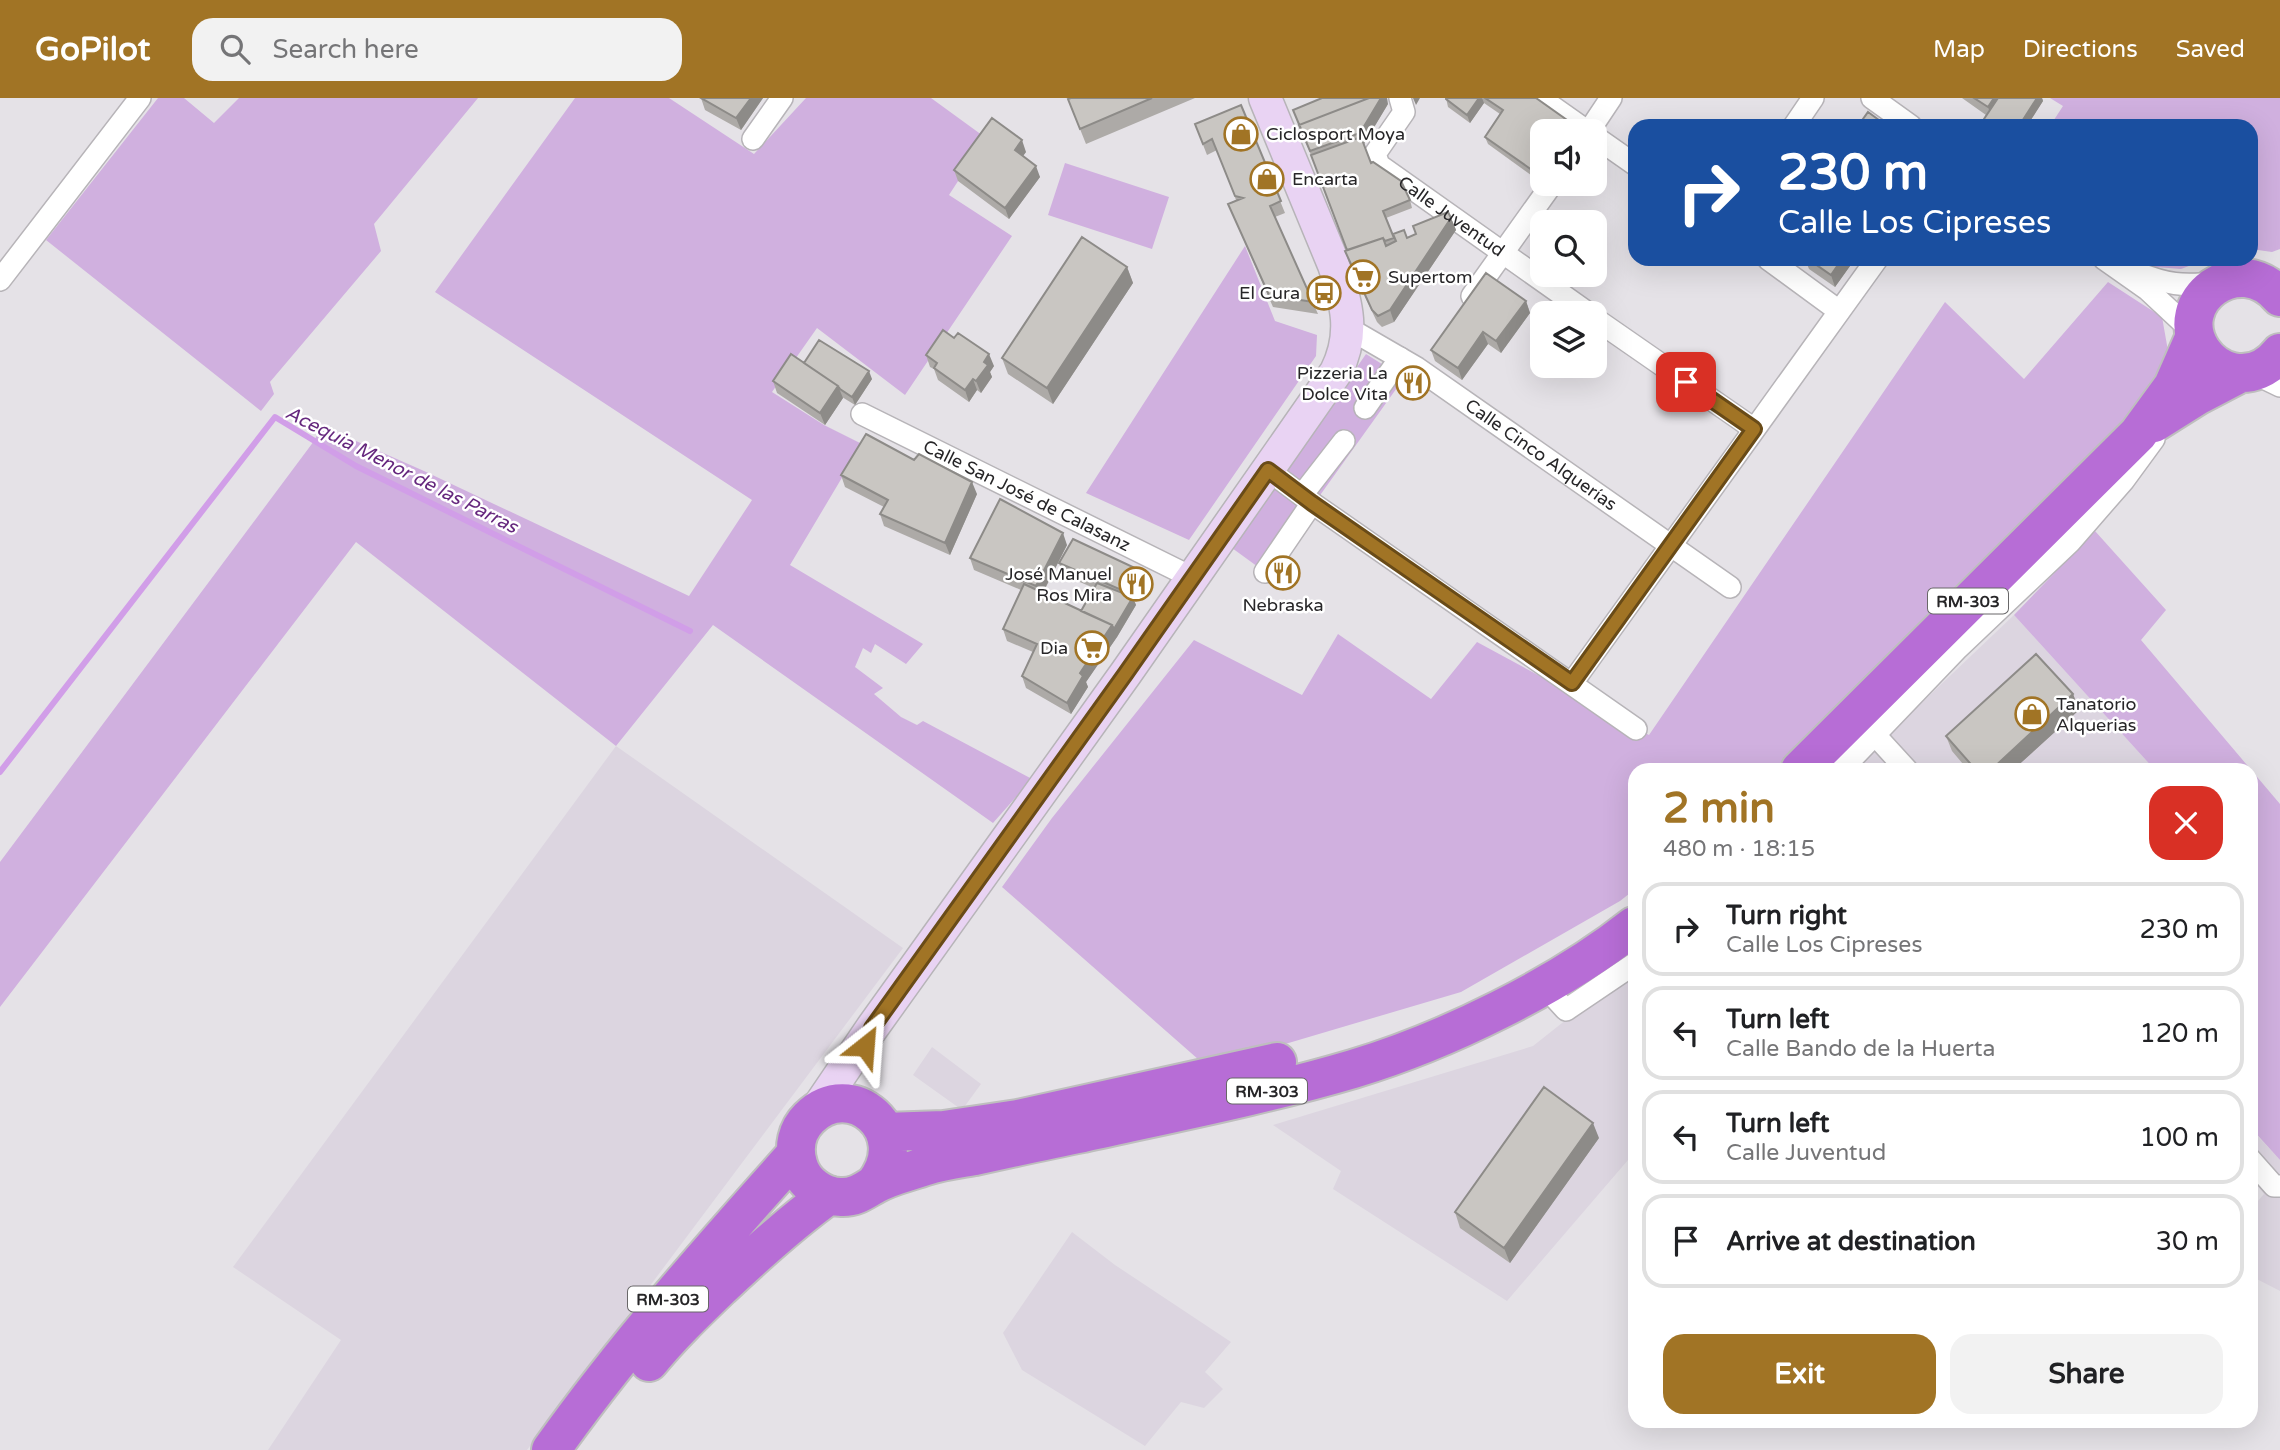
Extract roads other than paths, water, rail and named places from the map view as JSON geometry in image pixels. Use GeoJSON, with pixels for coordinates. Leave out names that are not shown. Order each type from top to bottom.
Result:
{"type":"FeatureCollection","features":[{"type":"Feature","properties":{"kind":"highway"},"geometry":{"type":"LineString","coordinates":[[2231,280],[2280,263]]}},
{"type":"Feature","properties":{"kind":"highway"},"geometry":{"type":"LineString","coordinates":[[2231,280],[2264,283],[2280,297]]}},
{"type":"Feature","properties":{"kind":"highway","name":"RM-303"},"geometry":{"type":"LineString","coordinates":[[2231,280],[2207,291],[2194,318],[2195,334],[2207,358],[2217,366],[2229,371],[2263,371]]}},
{"type":"Feature","properties":{"kind":"highway","name":"RM-303"},"geometry":{"type":"LineString","coordinates":[[1807,763],[2138,434],[2174,386],[2195,334]]}},
{"type":"Feature","properties":{"kind":"highway","name":"RM-303"},"geometry":{"type":"LineString","coordinates":[[2138,434],[2177,407],[2263,371]]}},
{"type":"Feature","properties":{"kind":"highway","name":"RM-303"},"geometry":{"type":"LineString","coordinates":[[551,1450],[645,1326],[795,1155],[800,1130],[815,1112],[827,1106],[839,1103],[852,1105],[875,1121],[944,1130],[1018,1119],[1215,1076],[1350,1043],[1423,1019],[1533,970],[1628,914]]}},
{"type":"Feature","properties":{"kind":"highway","name":"RM-303"},"geometry":{"type":"LineString","coordinates":[[582,1450],[670,1335],[772,1240],[829,1195],[853,1196],[874,1185],[930,1165],[1223,1102],[1355,1069],[1490,1014],[1544,986],[1628,930]]}},
{"type":"Feature","properties":{"kind":"highway"},"geometry":{"type":"LineString","coordinates":[[874,1185],[883,1174],[889,1146],[875,1121]]}},
{"type":"Feature","properties":{"kind":"highway"},"geometry":{"type":"LineString","coordinates":[[795,1155],[806,1180],[829,1195]]}},
{"type":"Feature","properties":{"kind":"street"},"geometry":{"type":"LineString","coordinates":[[0,280],[140,98]]}},
{"type":"Feature","properties":{"kind":"street"},"geometry":{"type":"LineString","coordinates":[[753,139],[782,98]]}},
{"type":"Feature","properties":{"kind":"street"},"geometry":{"type":"LineString","coordinates":[[815,1112],[1336,372],[1347,343],[1348,328],[1343,293],[1265,98]]}},
{"type":"Feature","properties":{"kind":"street","name":"Calle Juventud"},"geometry":{"type":"LineString","coordinates":[[1400,98],[1404,112],[1375,153],[1379,165],[1571,301]]}},
{"type":"Feature","properties":{"kind":"street"},"geometry":{"type":"LineString","coordinates":[[1540,98],[1571,119]]}},
{"type":"Feature","properties":{"kind":"street"},"geometry":{"type":"LineString","coordinates":[[1596,119],[1611,98]]}},
{"type":"Feature","properties":{"kind":"street"},"geometry":{"type":"LineString","coordinates":[[1799,119],[1813,98]]}},
{"type":"Feature","properties":{"kind":"street"},"geometry":{"type":"LineString","coordinates":[[1872,98],[1901,119]]}},
{"type":"Feature","properties":{"kind":"street"},"geometry":{"type":"LineString","coordinates":[[1607,145],[1628,160]]}},
{"type":"Feature","properties":{"kind":"street"},"geometry":{"type":"LineString","coordinates":[[1456,316],[1544,196]]}},
{"type":"Feature","properties":{"kind":"street"},"geometry":{"type":"LineString","coordinates":[[1778,266],[1839,311]]}},
{"type":"Feature","properties":{"kind":"street"},"geometry":{"type":"LineString","coordinates":[[1572,683],[1872,266]]}},
{"type":"Feature","properties":{"kind":"street"},"geometry":{"type":"LineString","coordinates":[[2114,266],[2148,290],[2195,334]]}},
{"type":"Feature","properties":{"kind":"street"},"geometry":{"type":"LineString","coordinates":[[2120,266],[2163,283],[2187,286],[2231,280]]}},
{"type":"Feature","properties":{"kind":"street"},"geometry":{"type":"LineString","coordinates":[[1607,327],[1754,429]]}},
{"type":"Feature","properties":{"kind":"street","name":"Calle Cinco Alquerías"},"geometry":{"type":"LineString","coordinates":[[1348,328],[1409,363],[1731,587]]}},
{"type":"Feature","properties":{"kind":"street"},"geometry":{"type":"LineString","coordinates":[[1365,408],[1409,363],[1433,347]]}},
{"type":"Feature","properties":{"kind":"street"},"geometry":{"type":"LineString","coordinates":[[1848,763],[1958,648],[2070,542],[2124,480],[2177,407]]}},
{"type":"Feature","properties":{"kind":"street","name":"Calle San José de Calasanz"},"geometry":{"type":"LineString","coordinates":[[862,414],[1193,578]]}},
{"type":"Feature","properties":{"kind":"street"},"geometry":{"type":"LineString","coordinates":[[1265,572],[1344,441]]}},
{"type":"Feature","properties":{"kind":"street"},"geometry":{"type":"LineString","coordinates":[[1268,470],[1636,729]]}},
{"type":"Feature","properties":{"kind":"street"},"geometry":{"type":"LineString","coordinates":[[1875,735],[1901,763]]}},
{"type":"Feature","properties":{"kind":"street"},"geometry":{"type":"LineString","coordinates":[[1544,986],[1566,1010],[1628,968]]}},
{"type":"Feature","properties":{"kind":"street"},"geometry":{"type":"LineString","coordinates":[[872,1028],[859,1063],[857,1077],[875,1121]]}},
{"type":"Feature","properties":{"kind":"street"},"geometry":{"type":"LineString","coordinates":[[2258,1168],[2274,1186],[2280,1186]]}},
{"type":"Feature","properties":{"kind":"waterway","name":"Acequia Menor de las Parras"},"geometry":{"type":"LineString","coordinates":[[0,772],[275,417],[356,466],[690,631]]}},
{"type":"Feature","properties":{"kind":"place","name":"Ciclosport Moya"},"geometry":{"type":"Point","coordinates":[1241,134]}},
{"type":"Feature","properties":{"kind":"place","name":"Encarta"},"geometry":{"type":"Point","coordinates":[1267,179]}},
{"type":"Feature","properties":{"kind":"place","name":"Supertom"},"geometry":{"type":"Point","coordinates":[1363,277]}},
{"type":"Feature","properties":{"kind":"place","name":"El Cura"},"geometry":{"type":"Point","coordinates":[1324,293]}},
{"type":"Feature","properties":{"kind":"place","name":"Pizzeria La Dolce Vita"},"geometry":{"type":"Point","coordinates":[1413,383]}},
{"type":"Feature","properties":{"kind":"place","name":"Nebraska"},"geometry":{"type":"Point","coordinates":[1283,573]}},
{"type":"Feature","properties":{"kind":"place","name":"José Manuel Ros Mira"},"geometry":{"type":"Point","coordinates":[1136,584]}},
{"type":"Feature","properties":{"kind":"place","name":"Dia"},"geometry":{"type":"Point","coordinates":[1092,648]}},
{"type":"Feature","properties":{"kind":"place","name":"Tanatorio Alquerias"},"geometry":{"type":"Point","coordinates":[2032,714]}}]}
